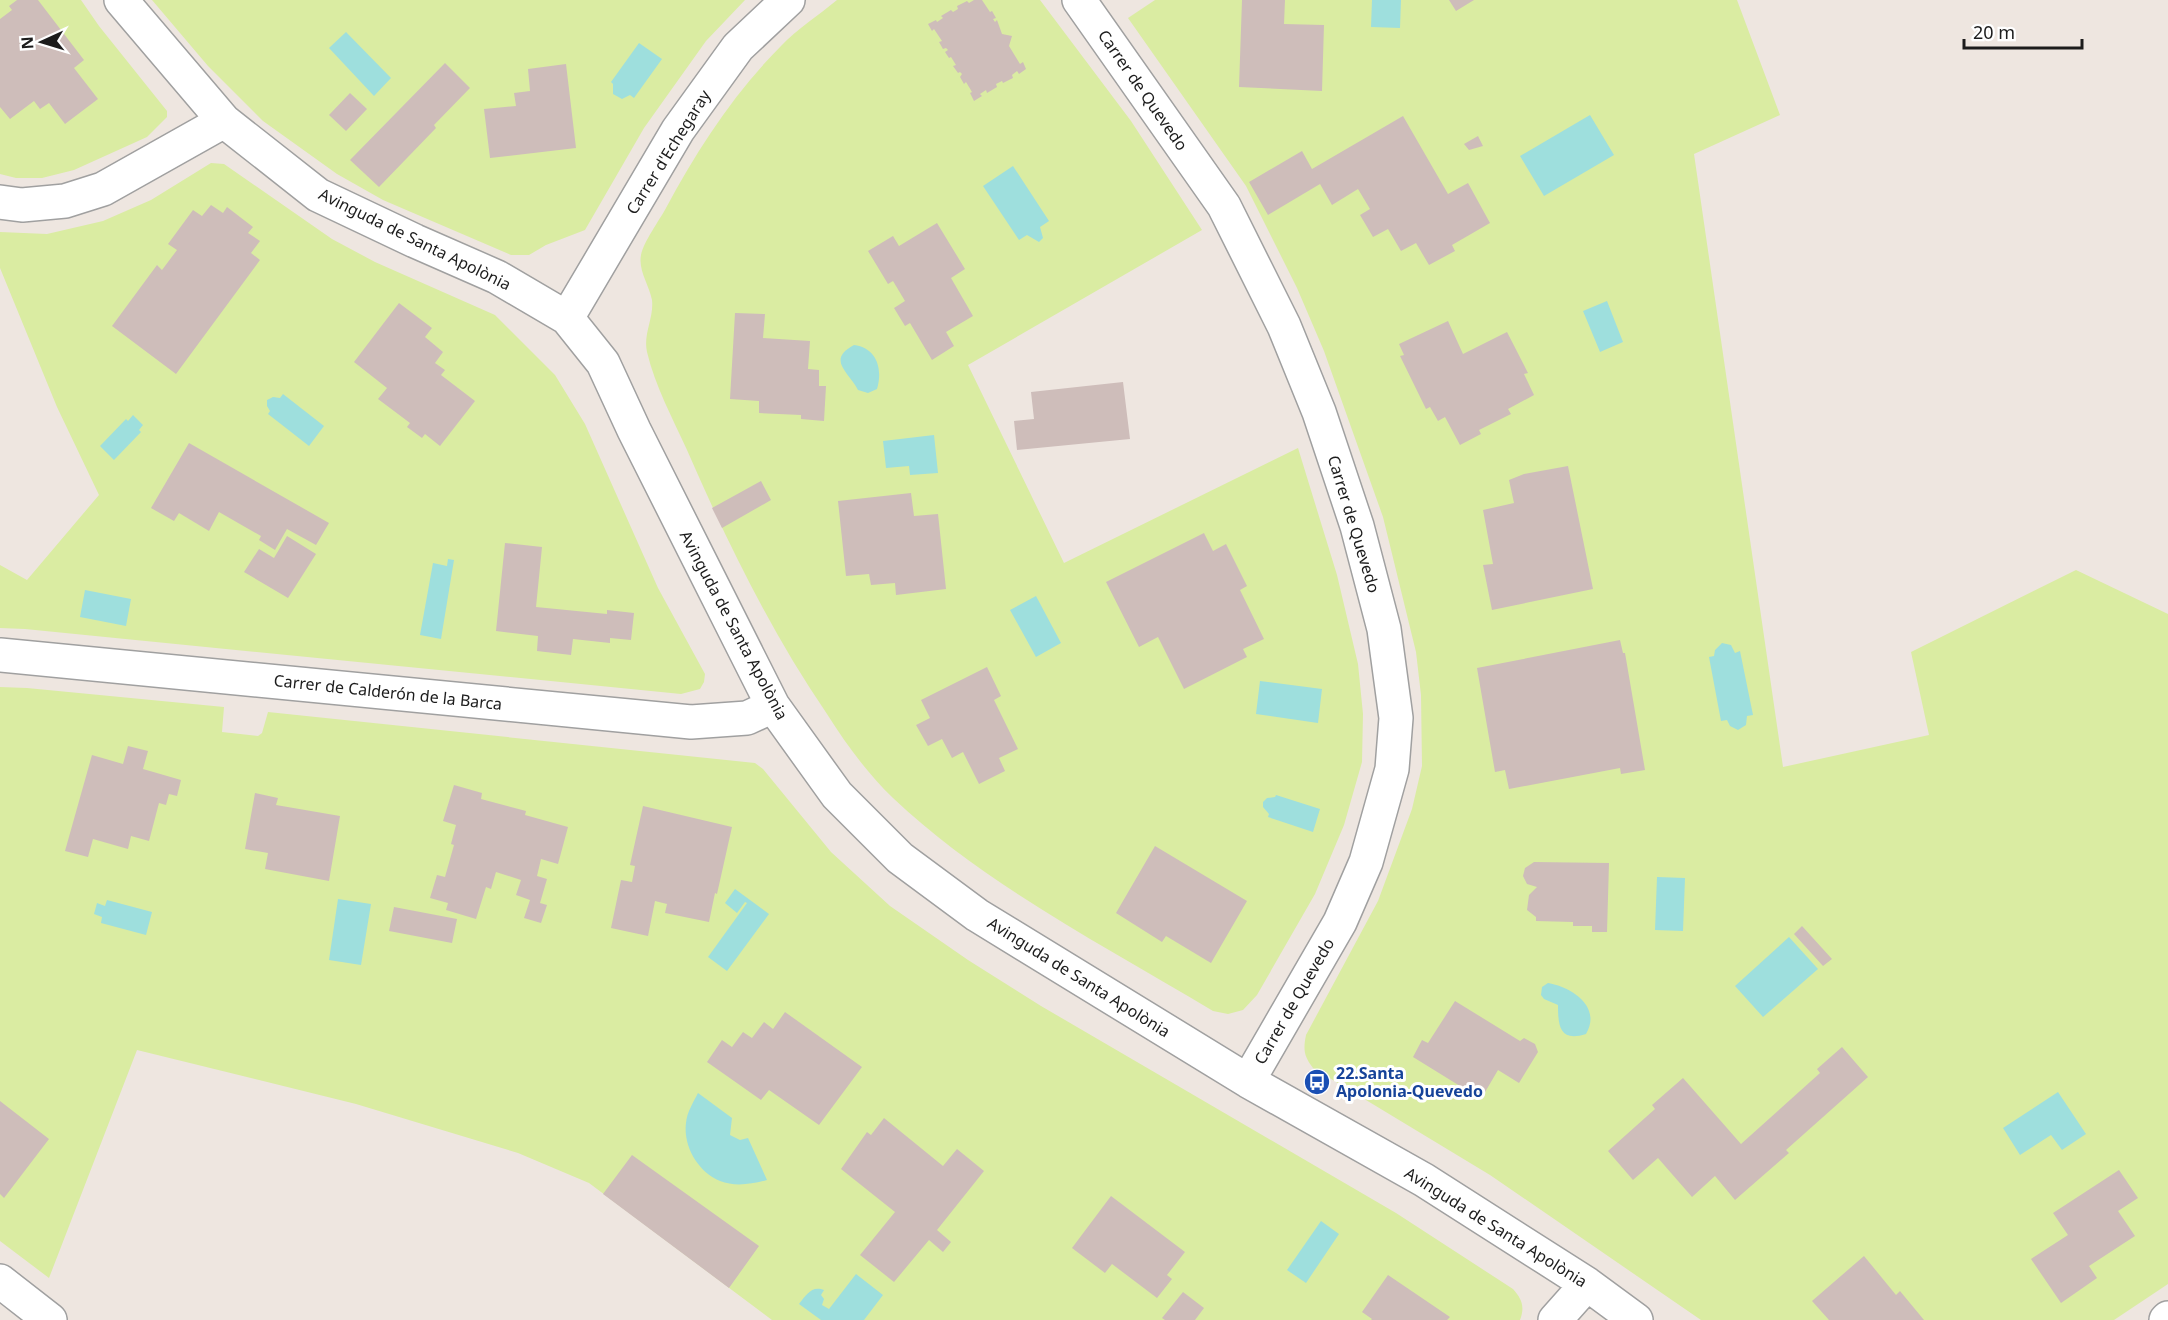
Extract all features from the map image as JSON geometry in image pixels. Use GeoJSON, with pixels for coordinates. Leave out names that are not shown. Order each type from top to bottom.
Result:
{"type":"FeatureCollection","features":[{"type":"Feature","properties":{"kind":"street","name":"Avinguda de Santa Apolònia"},"geometry":{"type":"LineString","coordinates":[[121,0],[224,122],[318,195],[497,277],[567,318],[603,363],[634,430],[773,706],[837,795],[900,858],[977,915],[1248,1081],[1424,1180],[1587,1284],[1636,1320]]}},
{"type":"Feature","properties":{"kind":"street","name":"Carrer d'Echegaray"},"geometry":{"type":"LineString","coordinates":[[567,318],[678,130],[738,47],[788,0]]}},
{"type":"Feature","properties":{"kind":"street","name":"Carrer de Quevedo"},"geometry":{"type":"LineString","coordinates":[[1079,0],[1224,206],[1284,326],[1319,412],[1357,526],[1384,629],[1396,718],[1392,769],[1366,862],[1340,922],[1248,1081]]}},
{"type":"Feature","properties":{"kind":"street"},"geometry":{"type":"LineString","coordinates":[[0,202],[22,205],[65,201],[103,189],[224,122]]}},
{"type":"Feature","properties":{"kind":"street","name":"Carrer de Calderón de la Barca"},"geometry":{"type":"LineString","coordinates":[[0,655],[692,722],[747,718],[773,706]]}},
{"type":"Feature","properties":{"kind":"street"},"geometry":{"type":"LineString","coordinates":[[0,1281],[50,1320]]}},
{"type":"Feature","properties":{"kind":"street"},"geometry":{"type":"LineString","coordinates":[[1555,1320],[1587,1284]]}},
{"type":"Feature","properties":{"kind":"green space"},"geometry":{"type":"Polygon","coordinates":[[[0,0],[81,0],[167,111],[167,117],[147,137],[74,170],[42,178],[16,178],[0,174],[0,0]]]}},
{"type":"Feature","properties":{"kind":"green space"},"geometry":{"type":"Polygon","coordinates":[[[152,0],[745,0],[706,41],[644,128],[585,230],[546,245],[529,255],[511,255],[383,200],[337,174],[263,121],[208,66],[152,0]]]}},
{"type":"Feature","properties":{"kind":"green space"},"geometry":{"type":"Polygon","coordinates":[[[837,0],[1040,0],[1131,121],[1202,230],[968,365],[1064,563],[1298,448],[1337,575],[1358,664],[1363,714],[1362,762],[1344,825],[1315,894],[1257,995],[1243,1010],[1228,1014],[1213,1011],[1047,913],[967,859],[883,788],[842,736],[787,651],[718,519],[659,390],[646,345],[652,300],[640,261],[645,244],[690,165],[732,103],[787,40],[837,0]]]}},
{"type":"Feature","properties":{"kind":"green space"},"geometry":{"type":"Polygon","coordinates":[[[1155,0],[1737,0],[1780,115],[1694,154],[1783,767],[1929,735],[1911,652],[2076,570],[2168,614],[2168,1284],[2114,1320],[1701,1320],[1490,1175],[1313,1068],[1305,1053],[1306,1035],[1378,901],[1412,809],[1422,766],[1421,695],[1416,652],[1383,517],[1324,351],[1297,288],[1246,186],[1128,18],[1155,0]]]}},
{"type":"Feature","properties":{"kind":"green space"},"geometry":{"type":"Polygon","coordinates":[[[211,163],[224,164],[332,239],[375,262],[495,315],[555,375],[585,424],[658,588],[705,674],[700,689],[681,694],[0,628],[0,565],[27,580],[99,495],[57,407],[0,268],[0,232],[47,234],[103,221],[151,200],[211,163]]]}},
{"type":"Feature","properties":{"kind":"green space"},"geometry":{"type":"Polygon","coordinates":[[[0,687],[224,707],[222,732],[258,736],[262,733],[268,712],[755,763],[763,769],[831,852],[890,906],[968,960],[1041,1006],[1396,1213],[1513,1289],[1522,1303],[1520,1320],[772,1320],[589,1183],[518,1153],[356,1104],[137,1050],[49,1278],[0,1241],[0,687]]]}},
{"type":"Feature","properties":{"kind":"water"},"geometry":{"type":"Polygon","coordinates":[[[1372,0],[1401,0],[1400,28],[1371,27],[1372,0]]]}},
{"type":"Feature","properties":{"kind":"water"},"geometry":{"type":"Polygon","coordinates":[[[346,32],[391,78],[374,96],[329,48],[346,32]]]}},
{"type":"Feature","properties":{"kind":"water"},"geometry":{"type":"Polygon","coordinates":[[[639,43],[662,59],[634,98],[630,95],[622,99],[613,94],[611,82],[639,43]]]}},
{"type":"Feature","properties":{"kind":"water"},"geometry":{"type":"Polygon","coordinates":[[[1590,115],[1614,155],[1544,196],[1520,156],[1590,115]]]}},
{"type":"Feature","properties":{"kind":"water"},"geometry":{"type":"Polygon","coordinates":[[[1013,166],[1049,221],[1040,227],[1043,238],[1039,242],[1027,235],[1019,240],[983,186],[1013,166]]]}},
{"type":"Feature","properties":{"kind":"water"},"geometry":{"type":"Polygon","coordinates":[[[1607,301],[1623,342],[1600,352],[1583,311],[1607,301]]]}},
{"type":"Feature","properties":{"kind":"water"},"geometry":{"type":"Polygon","coordinates":[[[854,345],[868,350],[878,367],[877,389],[868,393],[858,390],[842,366],[842,356],[854,345]]]}},
{"type":"Feature","properties":{"kind":"water"},"geometry":{"type":"Polygon","coordinates":[[[283,394],[324,426],[309,446],[268,414],[270,411],[267,400],[273,397],[280,398],[283,394]]]}},
{"type":"Feature","properties":{"kind":"water"},"geometry":{"type":"Polygon","coordinates":[[[133,415],[143,425],[139,430],[141,432],[114,460],[100,446],[126,419],[128,421],[133,415]]]}},
{"type":"Feature","properties":{"kind":"water"},"geometry":{"type":"Polygon","coordinates":[[[934,435],[938,473],[910,475],[909,466],[886,468],[883,441],[934,435]]]}},
{"type":"Feature","properties":{"kind":"water"},"geometry":{"type":"Polygon","coordinates":[[[448,559],[454,560],[441,639],[420,635],[433,563],[447,566],[448,559]]]}},
{"type":"Feature","properties":{"kind":"water"},"geometry":{"type":"Polygon","coordinates":[[[85,590],[131,599],[126,626],[80,617],[85,590]]]}},
{"type":"Feature","properties":{"kind":"water"},"geometry":{"type":"Polygon","coordinates":[[[1036,596],[1061,643],[1036,657],[1010,610],[1036,596]]]}},
{"type":"Feature","properties":{"kind":"water"},"geometry":{"type":"Polygon","coordinates":[[[1722,643],[1731,645],[1735,653],[1740,651],[1753,715],[1747,716],[1746,725],[1738,730],[1730,726],[1727,720],[1721,721],[1709,657],[1714,656],[1715,650],[1722,643]]]}},
{"type":"Feature","properties":{"kind":"water"},"geometry":{"type":"Polygon","coordinates":[[[1260,681],[1322,689],[1318,723],[1256,714],[1260,681]]]}},
{"type":"Feature","properties":{"kind":"water"},"geometry":{"type":"Polygon","coordinates":[[[1276,795],[1320,809],[1313,832],[1268,817],[1269,814],[1263,807],[1263,802],[1276,795]]]}},
{"type":"Feature","properties":{"kind":"water"},"geometry":{"type":"Polygon","coordinates":[[[1657,877],[1685,878],[1683,931],[1655,930],[1657,877]]]}},
{"type":"Feature","properties":{"kind":"water"},"geometry":{"type":"Polygon","coordinates":[[[735,889],[769,914],[727,971],[708,957],[747,903],[745,902],[737,913],[725,903],[735,889]]]}},
{"type":"Feature","properties":{"kind":"water"},"geometry":{"type":"Polygon","coordinates":[[[338,899],[371,904],[361,965],[329,960],[338,899]]]}},
{"type":"Feature","properties":{"kind":"water"},"geometry":{"type":"Polygon","coordinates":[[[107,900],[152,912],[146,935],[101,923],[102,917],[94,914],[97,903],[105,906],[107,900]]]}},
{"type":"Feature","properties":{"kind":"water"},"geometry":{"type":"Polygon","coordinates":[[[1789,937],[1818,969],[1763,1017],[1735,986],[1789,937]]]}},
{"type":"Feature","properties":{"kind":"water"},"geometry":{"type":"Polygon","coordinates":[[[1548,983],[1566,989],[1582,1000],[1590,1015],[1590,1024],[1586,1034],[1571,1036],[1562,1031],[1558,1005],[1544,999],[1541,995],[1542,987],[1548,983]]]}},
{"type":"Feature","properties":{"kind":"water"},"geometry":{"type":"Polygon","coordinates":[[[2058,1092],[2086,1134],[2062,1150],[2051,1135],[2020,1155],[2003,1128],[2058,1092]]]}},
{"type":"Feature","properties":{"kind":"water"},"geometry":{"type":"Polygon","coordinates":[[[698,1093],[732,1118],[730,1135],[740,1140],[748,1138],[767,1180],[744,1184],[726,1183],[712,1177],[699,1165],[690,1149],[686,1132],[690,1108],[698,1093]]]}},
{"type":"Feature","properties":{"kind":"water"},"geometry":{"type":"Polygon","coordinates":[[[1321,1221],[1339,1234],[1306,1283],[1287,1270],[1321,1221]]]}},
{"type":"Feature","properties":{"kind":"water"},"geometry":{"type":"Polygon","coordinates":[[[856,1274],[883,1295],[864,1320],[821,1320],[799,1304],[810,1292],[820,1289],[824,1290],[821,1295],[824,1299],[822,1305],[829,1309],[856,1274]]]}},
{"type":"Feature","properties":{"kind":"building"},"geometry":{"type":"Polygon","coordinates":[[[17,0],[38,0],[84,60],[74,68],[98,99],[65,124],[49,103],[40,109],[34,101],[10,119],[0,107],[0,19],[12,10],[9,6],[17,0]]]}},
{"type":"Feature","properties":{"kind":"building"},"geometry":{"type":"Polygon","coordinates":[[[974,0],[982,0],[990,12],[992,11],[996,18],[993,19],[995,22],[997,20],[1002,34],[1012,36],[1009,46],[1020,64],[1023,62],[1026,69],[1019,74],[1017,71],[1012,75],[1013,78],[996,84],[997,87],[987,93],[986,90],[974,101],[970,93],[972,92],[960,77],[962,74],[958,73],[953,66],[956,65],[945,52],[948,50],[943,49],[939,42],[942,41],[928,24],[936,20],[937,22],[943,18],[941,16],[951,10],[953,12],[958,9],[957,6],[974,0]]]}},
{"type":"Feature","properties":{"kind":"building"},"geometry":{"type":"Polygon","coordinates":[[[1242,0],[1285,0],[1284,24],[1324,25],[1322,91],[1239,87],[1242,0]]]}},
{"type":"Feature","properties":{"kind":"building"},"geometry":{"type":"Polygon","coordinates":[[[1449,0],[1474,0],[1456,11],[1449,0]]]}},
{"type":"Feature","properties":{"kind":"building"},"geometry":{"type":"Polygon","coordinates":[[[445,63],[470,88],[434,125],[436,128],[379,187],[350,160],[445,63]]]}},
{"type":"Feature","properties":{"kind":"building"},"geometry":{"type":"Polygon","coordinates":[[[566,64],[576,148],[490,158],[484,109],[516,106],[514,93],[530,91],[528,69],[566,64]]]}},
{"type":"Feature","properties":{"kind":"building"},"geometry":{"type":"Polygon","coordinates":[[[350,93],[367,109],[346,131],[329,115],[350,93]]]}},
{"type":"Feature","properties":{"kind":"building"},"geometry":{"type":"Polygon","coordinates":[[[1403,116],[1448,194],[1468,183],[1490,223],[1452,245],[1455,251],[1429,265],[1416,243],[1401,251],[1388,229],[1373,237],[1360,215],[1370,209],[1358,189],[1332,205],[1320,184],[1268,215],[1249,182],[1302,151],[1312,169],[1403,116]]]}},
{"type":"Feature","properties":{"kind":"building"},"geometry":{"type":"Polygon","coordinates":[[[1478,136],[1483,146],[1469,150],[1464,144],[1478,136]]]}},
{"type":"Feature","properties":{"kind":"building"},"geometry":{"type":"Polygon","coordinates":[[[211,205],[223,213],[227,207],[253,227],[248,233],[260,241],[251,253],[260,260],[176,374],[112,326],[157,265],[162,270],[177,250],[168,244],[193,210],[202,216],[211,205]]]}},
{"type":"Feature","properties":{"kind":"building"},"geometry":{"type":"Polygon","coordinates":[[[937,223],[965,269],[951,278],[973,316],[946,332],[954,346],[932,360],[910,323],[905,326],[894,308],[905,301],[893,281],[888,284],[868,251],[893,236],[899,246],[937,223]]]}},
{"type":"Feature","properties":{"kind":"building"},"geometry":{"type":"Polygon","coordinates":[[[399,303],[432,328],[425,337],[443,352],[435,363],[445,370],[441,375],[475,401],[440,446],[425,434],[422,438],[407,427],[410,423],[378,399],[387,388],[354,362],[399,303]]]}},
{"type":"Feature","properties":{"kind":"building"},"geometry":{"type":"Polygon","coordinates":[[[735,313],[765,314],[763,338],[810,341],[808,369],[819,370],[819,386],[826,386],[824,421],[801,419],[801,415],[759,413],[759,401],[730,399],[735,313]]]}},
{"type":"Feature","properties":{"kind":"building"},"geometry":{"type":"Polygon","coordinates":[[[1448,321],[1463,354],[1507,332],[1528,373],[1524,374],[1534,395],[1508,409],[1511,414],[1479,430],[1481,434],[1460,445],[1445,417],[1438,421],[1430,407],[1426,409],[1400,356],[1404,355],[1399,344],[1448,321]]]}},
{"type":"Feature","properties":{"kind":"building"},"geometry":{"type":"Polygon","coordinates":[[[1123,382],[1130,439],[1017,450],[1014,421],[1034,419],[1031,392],[1123,382]]]}},
{"type":"Feature","properties":{"kind":"building"},"geometry":{"type":"Polygon","coordinates":[[[189,443],[329,523],[316,545],[287,529],[275,550],[259,540],[261,536],[219,512],[209,531],[179,513],[174,521],[151,508],[189,443]]]}},
{"type":"Feature","properties":{"kind":"building"},"geometry":{"type":"Polygon","coordinates":[[[1568,466],[1593,589],[1492,610],[1483,565],[1493,564],[1483,510],[1514,503],[1509,480],[1524,474],[1568,466]]]}},
{"type":"Feature","properties":{"kind":"building"},"geometry":{"type":"Polygon","coordinates":[[[761,481],[771,500],[722,528],[712,508],[761,481]]]}},
{"type":"Feature","properties":{"kind":"building"},"geometry":{"type":"Polygon","coordinates":[[[911,493],[914,516],[938,514],[946,589],[896,595],[895,583],[871,585],[869,574],[846,576],[838,501],[911,493]]]}},
{"type":"Feature","properties":{"kind":"building"},"geometry":{"type":"Polygon","coordinates":[[[1204,533],[1213,551],[1226,544],[1247,586],[1240,590],[1264,639],[1243,649],[1247,657],[1184,689],[1158,637],[1139,647],[1106,582],[1204,533]]]}},
{"type":"Feature","properties":{"kind":"building"},"geometry":{"type":"Polygon","coordinates":[[[287,536],[316,554],[288,598],[244,572],[259,549],[274,558],[287,536]]]}},
{"type":"Feature","properties":{"kind":"building"},"geometry":{"type":"Polygon","coordinates":[[[505,543],[542,547],[536,607],[607,614],[607,610],[634,613],[631,640],[610,638],[610,643],[573,639],[571,655],[537,651],[538,636],[496,631],[505,543]]]}},
{"type":"Feature","properties":{"kind":"building"},"geometry":{"type":"Polygon","coordinates":[[[1620,640],[1623,653],[1625,653],[1645,770],[1621,774],[1620,768],[1509,789],[1505,770],[1495,772],[1477,668],[1620,640]]]}},
{"type":"Feature","properties":{"kind":"building"},"geometry":{"type":"Polygon","coordinates":[[[987,667],[1001,696],[994,700],[1018,749],[999,758],[1005,771],[979,784],[963,752],[952,758],[942,739],[928,746],[916,725],[930,718],[921,700],[987,667]]]}},
{"type":"Feature","properties":{"kind":"building"},"geometry":{"type":"Polygon","coordinates":[[[128,746],[148,751],[143,769],[181,780],[177,796],[169,794],[166,805],[159,803],[149,841],[131,836],[128,849],[93,839],[88,857],[65,851],[92,755],[123,764],[128,746]]]}},
{"type":"Feature","properties":{"kind":"building"},"geometry":{"type":"Polygon","coordinates":[[[454,785],[482,793],[481,799],[526,811],[525,815],[568,827],[558,864],[541,859],[537,876],[547,879],[540,903],[547,905],[541,923],[524,918],[530,900],[516,895],[521,880],[496,872],[491,889],[486,887],[476,919],[446,910],[448,903],[430,898],[437,875],[445,877],[454,845],[451,844],[456,825],[443,821],[454,785]]]}},
{"type":"Feature","properties":{"kind":"building"},"geometry":{"type":"Polygon","coordinates":[[[255,793],[278,798],[276,805],[340,816],[329,881],[265,869],[268,853],[245,849],[255,793]]]}},
{"type":"Feature","properties":{"kind":"building"},"geometry":{"type":"Polygon","coordinates":[[[643,806],[732,827],[709,922],[665,913],[667,904],[655,901],[648,936],[611,928],[621,880],[632,882],[635,866],[630,865],[643,806]]]}},
{"type":"Feature","properties":{"kind":"building"},"geometry":{"type":"Polygon","coordinates":[[[1155,846],[1247,901],[1211,963],[1166,936],[1162,942],[1116,913],[1155,846]]]}},
{"type":"Feature","properties":{"kind":"building"},"geometry":{"type":"Polygon","coordinates":[[[1534,862],[1609,863],[1607,932],[1592,932],[1592,926],[1573,926],[1573,922],[1536,921],[1536,917],[1527,910],[1529,895],[1537,887],[1527,884],[1523,876],[1525,868],[1534,862]]]}},
{"type":"Feature","properties":{"kind":"building"},"geometry":{"type":"Polygon","coordinates":[[[394,907],[457,919],[452,943],[389,931],[394,907]]]}},
{"type":"Feature","properties":{"kind":"building"},"geometry":{"type":"Polygon","coordinates":[[[1802,926],[1832,959],[1823,966],[1794,934],[1802,926]]]}},
{"type":"Feature","properties":{"kind":"building"},"geometry":{"type":"Polygon","coordinates":[[[1455,1001],[1520,1041],[1524,1038],[1535,1044],[1538,1052],[1519,1083],[1498,1070],[1481,1099],[1413,1057],[1422,1040],[1428,1043],[1455,1001]]]}},
{"type":"Feature","properties":{"kind":"building"},"geometry":{"type":"Polygon","coordinates":[[[785,1012],[862,1067],[819,1125],[769,1090],[761,1100],[707,1062],[722,1040],[732,1047],[743,1032],[752,1038],[764,1022],[773,1029],[785,1012]]]}},
{"type":"Feature","properties":{"kind":"building"},"geometry":{"type":"Polygon","coordinates":[[[1842,1047],[1868,1077],[1786,1150],[1789,1153],[1735,1200],[1715,1176],[1692,1197],[1658,1158],[1633,1180],[1608,1151],[1655,1109],[1652,1105],[1683,1078],[1741,1144],[1820,1073],[1817,1069],[1842,1047]]]}},
{"type":"Feature","properties":{"kind":"building"},"geometry":{"type":"Polygon","coordinates":[[[0,1101],[49,1139],[4,1198],[0,1194],[0,1101]]]}},
{"type":"Feature","properties":{"kind":"building"},"geometry":{"type":"Polygon","coordinates":[[[884,1118],[943,1166],[957,1149],[984,1171],[937,1230],[951,1242],[943,1252],[929,1240],[894,1282],[860,1255],[895,1212],[841,1169],[867,1132],[871,1135],[884,1118]]]}},
{"type":"Feature","properties":{"kind":"building"},"geometry":{"type":"Polygon","coordinates":[[[632,1155],[759,1246],[729,1288],[603,1194],[632,1155]]]}},
{"type":"Feature","properties":{"kind":"building"},"geometry":{"type":"Polygon","coordinates":[[[2119,1170],[2138,1198],[2118,1211],[2135,1236],[2089,1266],[2097,1278],[2061,1303],[2031,1259],[2068,1235],[2053,1213],[2119,1170]]]}},
{"type":"Feature","properties":{"kind":"building"},"geometry":{"type":"Polygon","coordinates":[[[1111,1196],[1185,1252],[1167,1275],[1172,1279],[1157,1298],[1112,1264],[1105,1273],[1072,1248],[1111,1196]]]}},
{"type":"Feature","properties":{"kind":"building"},"geometry":{"type":"Polygon","coordinates":[[[1864,1256],[1896,1295],[1900,1291],[1924,1320],[1829,1320],[1812,1301],[1864,1256]]]}},
{"type":"Feature","properties":{"kind":"building"},"geometry":{"type":"Polygon","coordinates":[[[1388,1275],[1450,1317],[1447,1320],[1371,1320],[1362,1312],[1388,1275]]]}},
{"type":"Feature","properties":{"kind":"building"},"geometry":{"type":"Polygon","coordinates":[[[1183,1292],[1204,1308],[1195,1320],[1165,1320],[1162,1318],[1183,1292]]]}},
{"type":"Feature","properties":{"kind":"place","name":"22.Santa Apolonia-Quevedo"},"geometry":{"type":"Point","coordinates":[1317,1082]}}]}
